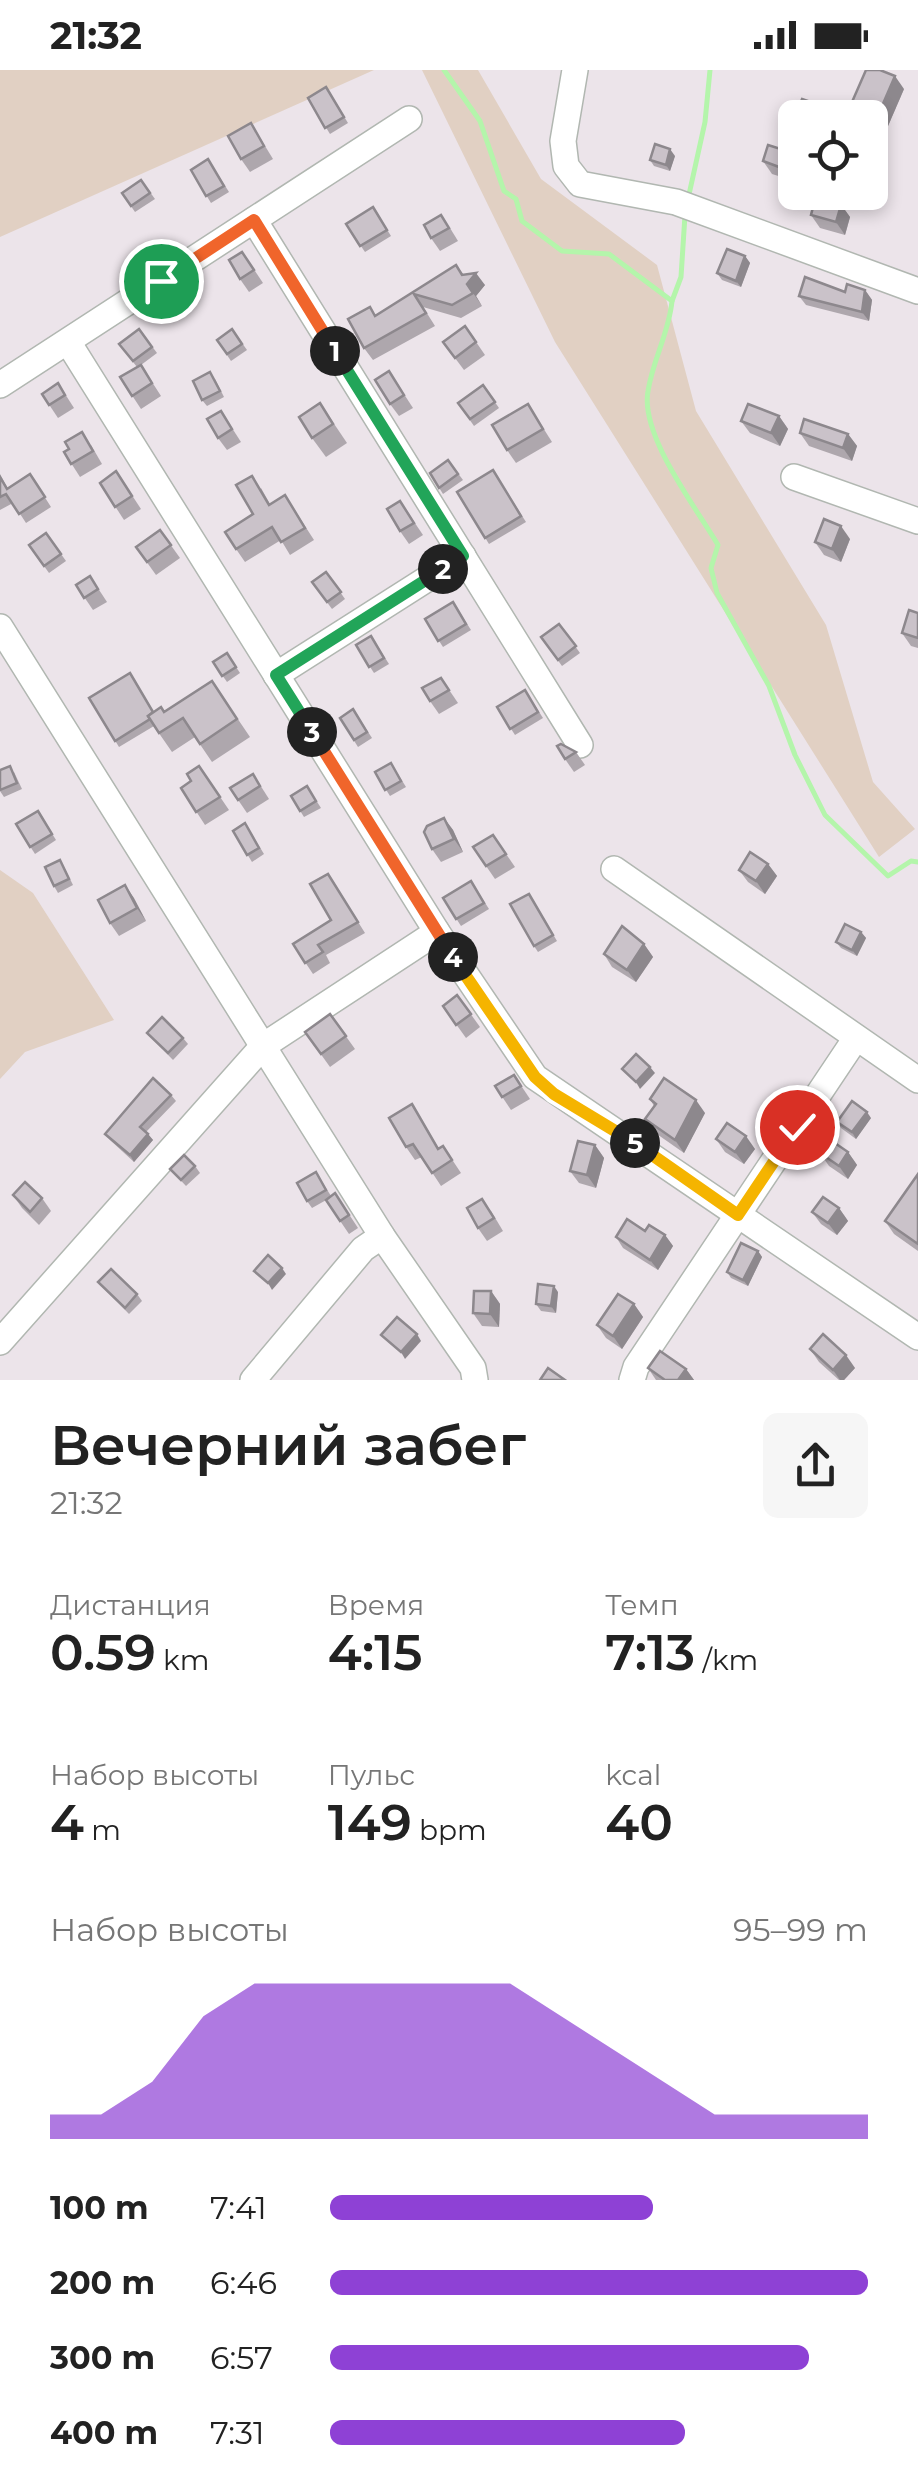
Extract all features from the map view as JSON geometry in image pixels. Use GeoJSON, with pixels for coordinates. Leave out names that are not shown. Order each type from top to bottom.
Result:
{"type":"FeatureCollection","features":[{"type":"Feature","properties":{"kind":"street"},"geometry":{"type":"LineString","coordinates":[[575,70],[563,141],[566,166],[580,184],[685,205],[918,291]]}},
{"type":"Feature","properties":{"kind":"street"},"geometry":{"type":"LineString","coordinates":[[0,385],[408,119]]}},
{"type":"Feature","properties":{"kind":"street"},"geometry":{"type":"LineString","coordinates":[[254,220],[580,745]]}},
{"type":"Feature","properties":{"kind":"street"},"geometry":{"type":"LineString","coordinates":[[68,342],[436,932],[535,1077],[918,1337]]}},
{"type":"Feature","properties":{"kind":"street"},"geometry":{"type":"LineString","coordinates":[[794,477],[918,521]]}},
{"type":"Feature","properties":{"kind":"street"},"geometry":{"type":"LineString","coordinates":[[276,675],[463,556]]}},
{"type":"Feature","properties":{"kind":"street"},"geometry":{"type":"LineString","coordinates":[[0,627],[382,1236],[474,1368],[475,1380]]}},
{"type":"Feature","properties":{"kind":"street"},"geometry":{"type":"LineString","coordinates":[[614,869],[918,1080]]}},
{"type":"Feature","properties":{"kind":"street"},"geometry":{"type":"LineString","coordinates":[[0,1342],[263,1046],[436,932]]}},
{"type":"Feature","properties":{"kind":"street"},"geometry":{"type":"LineString","coordinates":[[632,1380],[636,1367],[856,1038]]}},
{"type":"Feature","properties":{"kind":"street"},"geometry":{"type":"LineString","coordinates":[[253,1380],[363,1249],[382,1236]]}},
{"type":"Feature","properties":{"kind":"shaded area"},"geometry":{"type":"Polygon","coordinates":[[[0,70],[374,70],[0,237],[0,70]]]}},
{"type":"Feature","properties":{"kind":"shaded area"},"geometry":{"type":"Polygon","coordinates":[[[422,70],[478,70],[541,179],[657,265],[696,411],[826,625],[873,782],[915,829],[879,857],[555,342],[422,70]]]}},
{"type":"Feature","properties":{"kind":"shaded area"},"geometry":{"type":"Polygon","coordinates":[[[0,870],[33,893],[114,1020],[25,1052],[0,1079],[0,870]]]}},
{"type":"Feature","properties":{"kind":"building"},"geometry":{"type":"Polygon","coordinates":[[[866,70],[895,76],[885,100],[853,100],[866,70]]]}},
{"type":"Feature","properties":{"kind":"building"},"geometry":{"type":"Polygon","coordinates":[[[326,87],[344,117],[325,128],[308,98],[326,87]]]}},
{"type":"Feature","properties":{"kind":"building"},"geometry":{"type":"Polygon","coordinates":[[[251,123],[264,146],[241,159],[228,136],[251,123]]]}},
{"type":"Feature","properties":{"kind":"building"},"geometry":{"type":"Polygon","coordinates":[[[655,144],[670,149],[666,165],[650,160],[655,144]]]}},
{"type":"Feature","properties":{"kind":"building"},"geometry":{"type":"Polygon","coordinates":[[[768,145],[778,148],[778,167],[763,161],[768,145]]]}},
{"type":"Feature","properties":{"kind":"building"},"geometry":{"type":"Polygon","coordinates":[[[208,159],[224,186],[206,196],[191,170],[208,159]]]}},
{"type":"Feature","properties":{"kind":"building"},"geometry":{"type":"Polygon","coordinates":[[[141,180],[150,193],[131,206],[122,193],[141,180]]]}},
{"type":"Feature","properties":{"kind":"building"},"geometry":{"type":"Polygon","coordinates":[[[373,207],[387,230],[360,246],[346,224],[373,207]]]}},
{"type":"Feature","properties":{"kind":"building"},"geometry":{"type":"Polygon","coordinates":[[[812,210],[840,210],[836,222],[811,215],[812,210]]]}},
{"type":"Feature","properties":{"kind":"building"},"geometry":{"type":"Polygon","coordinates":[[[441,215],[449,228],[431,238],[424,225],[441,215]]]}},
{"type":"Feature","properties":{"kind":"building"},"geometry":{"type":"Polygon","coordinates":[[[727,249],[745,256],[736,281],[717,273],[727,249]]]}},
{"type":"Feature","properties":{"kind":"building"},"geometry":{"type":"Polygon","coordinates":[[[242,252],[254,270],[240,279],[229,260],[242,252]]]}},
{"type":"Feature","properties":{"kind":"building"},"geometry":{"type":"Polygon","coordinates":[[[456,265],[462,275],[476,273],[467,284],[473,293],[452,305],[414,294],[426,313],[364,348],[348,319],[370,307],[375,316],[456,265]]]}},
{"type":"Feature","properties":{"kind":"building"},"geometry":{"type":"Polygon","coordinates":[[[805,277],[845,292],[847,284],[865,290],[862,312],[799,296],[805,277]]]}},
{"type":"Feature","properties":{"kind":"building"},"geometry":{"type":"Polygon","coordinates":[[[465,326],[476,342],[455,358],[443,342],[465,326]]]}},
{"type":"Feature","properties":{"kind":"building"},"geometry":{"type":"Polygon","coordinates":[[[139,329],[152,347],[133,361],[119,344],[139,329]]]}},
{"type":"Feature","properties":{"kind":"building"},"geometry":{"type":"Polygon","coordinates":[[[232,329],[242,344],[227,354],[217,340],[232,329]]]}},
{"type":"Feature","properties":{"kind":"building"},"geometry":{"type":"Polygon","coordinates":[[[141,365],[152,383],[132,396],[120,377],[141,365]]]}},
{"type":"Feature","properties":{"kind":"building"},"geometry":{"type":"Polygon","coordinates":[[[389,371],[404,395],[390,404],[375,380],[389,371]]]}},
{"type":"Feature","properties":{"kind":"building"},"geometry":{"type":"Polygon","coordinates":[[[210,372],[220,391],[202,400],[193,381],[210,372]]]}},
{"type":"Feature","properties":{"kind":"building"},"geometry":{"type":"Polygon","coordinates":[[[58,383],[65,395],[49,405],[42,394],[58,383]]]}},
{"type":"Feature","properties":{"kind":"building"},"geometry":{"type":"Polygon","coordinates":[[[483,385],[495,402],[470,419],[458,403],[483,385]]]}},
{"type":"Feature","properties":{"kind":"building"},"geometry":{"type":"Polygon","coordinates":[[[320,403],[333,424],[312,438],[299,417],[320,403]]]}},
{"type":"Feature","properties":{"kind":"building"},"geometry":{"type":"Polygon","coordinates":[[[528,404],[543,429],[507,450],[492,425],[528,404]]]}},
{"type":"Feature","properties":{"kind":"building"},"geometry":{"type":"Polygon","coordinates":[[[748,404],[779,416],[771,433],[741,421],[748,404]]]}},
{"type":"Feature","properties":{"kind":"building"},"geometry":{"type":"Polygon","coordinates":[[[221,411],[232,429],[218,438],[207,419],[221,411]]]}},
{"type":"Feature","properties":{"kind":"building"},"geometry":{"type":"Polygon","coordinates":[[[804,419],[848,434],[843,448],[800,433],[804,419]]]}},
{"type":"Feature","properties":{"kind":"building"},"geometry":{"type":"Polygon","coordinates":[[[82,432],[93,451],[71,464],[64,452],[69,449],[65,442],[82,432]]]}},
{"type":"Feature","properties":{"kind":"building"},"geometry":{"type":"Polygon","coordinates":[[[448,460],[458,474],[439,488],[430,473],[448,460]]]}},
{"type":"Feature","properties":{"kind":"building"},"geometry":{"type":"Polygon","coordinates":[[[493,470],[521,516],[485,538],[457,492],[493,470]]]}},
{"type":"Feature","properties":{"kind":"building"},"geometry":{"type":"Polygon","coordinates":[[[116,471],[132,496],[115,507],[100,483],[116,471]]]}},
{"type":"Feature","properties":{"kind":"building"},"geometry":{"type":"Polygon","coordinates":[[[30,474],[45,497],[19,514],[6,494],[0,497],[0,477],[7,489],[30,474]]]}},
{"type":"Feature","properties":{"kind":"building"},"geometry":{"type":"Polygon","coordinates":[[[252,476],[269,505],[285,495],[305,528],[281,542],[272,527],[236,549],[225,532],[253,514],[236,485],[252,476]]]}},
{"type":"Feature","properties":{"kind":"building"},"geometry":{"type":"Polygon","coordinates":[[[400,501],[414,523],[400,531],[387,509],[400,501]]]}},
{"type":"Feature","properties":{"kind":"building"},"geometry":{"type":"Polygon","coordinates":[[[824,519],[841,526],[832,549],[815,542],[824,519]]]}},
{"type":"Feature","properties":{"kind":"building"},"geometry":{"type":"Polygon","coordinates":[[[160,530],[171,545],[147,562],[136,547],[160,530]]]}},
{"type":"Feature","properties":{"kind":"building"},"geometry":{"type":"Polygon","coordinates":[[[46,533],[61,554],[44,566],[29,545],[46,533]]]}},
{"type":"Feature","properties":{"kind":"building"},"geometry":{"type":"Polygon","coordinates":[[[326,572],[341,592],[327,602],[312,582],[326,572]]]}},
{"type":"Feature","properties":{"kind":"building"},"geometry":{"type":"Polygon","coordinates":[[[90,576],[98,589],[84,598],[76,585],[90,576]]]}},
{"type":"Feature","properties":{"kind":"building"},"geometry":{"type":"Polygon","coordinates":[[[453,602],[466,624],[438,641],[425,619],[453,602]]]}},
{"type":"Feature","properties":{"kind":"building"},"geometry":{"type":"Polygon","coordinates":[[[909,610],[918,613],[918,638],[902,633],[909,610]]]}},
{"type":"Feature","properties":{"kind":"building"},"geometry":{"type":"Polygon","coordinates":[[[559,624],[576,646],[558,660],[541,637],[559,624]]]}},
{"type":"Feature","properties":{"kind":"building"},"geometry":{"type":"Polygon","coordinates":[[[371,636],[384,658],[369,667],[356,645],[371,636]]]}},
{"type":"Feature","properties":{"kind":"building"},"geometry":{"type":"Polygon","coordinates":[[[227,653],[236,667],[222,676],[213,662],[227,653]]]}},
{"type":"Feature","properties":{"kind":"building"},"geometry":{"type":"Polygon","coordinates":[[[130,673],[153,712],[148,716],[150,719],[115,741],[89,698],[130,673]]]}},
{"type":"Feature","properties":{"kind":"building"},"geometry":{"type":"Polygon","coordinates":[[[441,678],[449,690],[430,701],[422,688],[441,678]]]}},
{"type":"Feature","properties":{"kind":"building"},"geometry":{"type":"Polygon","coordinates":[[[212,681],[237,719],[200,744],[183,718],[159,733],[148,716],[161,707],[164,712],[212,681]]]}},
{"type":"Feature","properties":{"kind":"building"},"geometry":{"type":"Polygon","coordinates":[[[525,690],[538,712],[510,729],[497,707],[525,690]]]}},
{"type":"Feature","properties":{"kind":"building"},"geometry":{"type":"Polygon","coordinates":[[[353,709],[367,732],[354,740],[340,718],[353,709]]]}},
{"type":"Feature","properties":{"kind":"building"},"geometry":{"type":"Polygon","coordinates":[[[561,744],[576,752],[565,759],[557,746],[561,744]]]}},
{"type":"Feature","properties":{"kind":"building"},"geometry":{"type":"Polygon","coordinates":[[[391,763],[401,781],[385,790],[375,772],[391,763]]]}},
{"type":"Feature","properties":{"kind":"building"},"geometry":{"type":"Polygon","coordinates":[[[10,766],[17,783],[0,790],[0,770],[10,766]]]}},
{"type":"Feature","properties":{"kind":"building"},"geometry":{"type":"Polygon","coordinates":[[[199,766],[220,797],[196,812],[181,788],[191,781],[187,774],[199,766]]]}},
{"type":"Feature","properties":{"kind":"building"},"geometry":{"type":"Polygon","coordinates":[[[253,774],[260,786],[238,800],[230,788],[253,774]]]}},
{"type":"Feature","properties":{"kind":"building"},"geometry":{"type":"Polygon","coordinates":[[[307,786],[316,801],[300,811],[291,796],[307,786]]]}},
{"type":"Feature","properties":{"kind":"building"},"geometry":{"type":"Polygon","coordinates":[[[38,811],[52,834],[30,847],[16,824],[38,811]]]}},
{"type":"Feature","properties":{"kind":"building"},"geometry":{"type":"Polygon","coordinates":[[[444,818],[454,839],[432,849],[424,832],[427,826],[444,818]]]}},
{"type":"Feature","properties":{"kind":"building"},"geometry":{"type":"Polygon","coordinates":[[[245,823],[259,848],[247,855],[233,831],[245,823]]]}},
{"type":"Feature","properties":{"kind":"building"},"geometry":{"type":"Polygon","coordinates":[[[493,835],[506,854],[486,866],[473,847],[493,835]]]}},
{"type":"Feature","properties":{"kind":"building"},"geometry":{"type":"Polygon","coordinates":[[[750,852],[768,864],[756,881],[739,870],[750,852]]]}},
{"type":"Feature","properties":{"kind":"building"},"geometry":{"type":"Polygon","coordinates":[[[60,860],[69,879],[54,886],[45,867],[60,860]]]}},
{"type":"Feature","properties":{"kind":"building"},"geometry":{"type":"Polygon","coordinates":[[[328,874],[358,922],[318,945],[323,952],[305,963],[293,944],[331,920],[310,884],[328,874]]]}},
{"type":"Feature","properties":{"kind":"building"},"geometry":{"type":"Polygon","coordinates":[[[471,881],[484,903],[456,919],[443,898],[471,881]]]}},
{"type":"Feature","properties":{"kind":"building"},"geometry":{"type":"Polygon","coordinates":[[[125,885],[137,908],[110,923],[98,900],[125,885]]]}},
{"type":"Feature","properties":{"kind":"building"},"geometry":{"type":"Polygon","coordinates":[[[529,894],[553,935],[534,946],[510,904],[529,894]]]}},
{"type":"Feature","properties":{"kind":"building"},"geometry":{"type":"Polygon","coordinates":[[[845,924],[861,932],[852,950],[836,942],[845,924]]]}},
{"type":"Feature","properties":{"kind":"building"},"geometry":{"type":"Polygon","coordinates":[[[622,926],[644,944],[627,970],[604,954],[622,926]]]}},
{"type":"Feature","properties":{"kind":"building"},"geometry":{"type":"Polygon","coordinates":[[[457,995],[471,1014],[456,1025],[443,1006],[457,995]]]}},
{"type":"Feature","properties":{"kind":"building"},"geometry":{"type":"Polygon","coordinates":[[[330,1014],[346,1036],[321,1054],[305,1032],[330,1014]]]}},
{"type":"Feature","properties":{"kind":"building"},"geometry":{"type":"Polygon","coordinates":[[[162,1017],[183,1038],[168,1053],[147,1033],[162,1017]]]}},
{"type":"Feature","properties":{"kind":"building"},"geometry":{"type":"Polygon","coordinates":[[[636,1054],[650,1067],[636,1082],[622,1069],[636,1054]]]}},
{"type":"Feature","properties":{"kind":"building"},"geometry":{"type":"Polygon","coordinates":[[[514,1075],[521,1086],[502,1097],[495,1086],[514,1075]]]}},
{"type":"Feature","properties":{"kind":"building"},"geometry":{"type":"Polygon","coordinates":[[[153,1078],[171,1095],[140,1127],[148,1134],[130,1155],[105,1134],[153,1078]]]}},
{"type":"Feature","properties":{"kind":"building"},"geometry":{"type":"Polygon","coordinates":[[[664,1078],[696,1100],[675,1140],[645,1119],[656,1104],[650,1099],[664,1078]]]}},
{"type":"Feature","properties":{"kind":"building"},"geometry":{"type":"Polygon","coordinates":[[[852,1101],[867,1112],[852,1132],[837,1122],[852,1101]]]}},
{"type":"Feature","properties":{"kind":"building"},"geometry":{"type":"Polygon","coordinates":[[[412,1104],[438,1149],[443,1146],[452,1160],[432,1173],[413,1144],[406,1147],[389,1118],[412,1104]]]}},
{"type":"Feature","properties":{"kind":"building"},"geometry":{"type":"Polygon","coordinates":[[[727,1123],[746,1136],[735,1152],[716,1139],[727,1123]]]}},
{"type":"Feature","properties":{"kind":"building"},"geometry":{"type":"Polygon","coordinates":[[[829,1139],[848,1152],[839,1166],[820,1153],[829,1139]]]}},
{"type":"Feature","properties":{"kind":"building"},"geometry":{"type":"Polygon","coordinates":[[[578,1141],[595,1145],[587,1175],[570,1171],[578,1141]]]}},
{"type":"Feature","properties":{"kind":"building"},"geometry":{"type":"Polygon","coordinates":[[[184,1155],[195,1166],[181,1180],[170,1169],[184,1155]]]}},
{"type":"Feature","properties":{"kind":"building"},"geometry":{"type":"Polygon","coordinates":[[[316,1172],[326,1190],[307,1201],[297,1183],[316,1172]]]}},
{"type":"Feature","properties":{"kind":"building"},"geometry":{"type":"Polygon","coordinates":[[[918,1174],[918,1244],[885,1221],[918,1174]]]}},
{"type":"Feature","properties":{"kind":"building"},"geometry":{"type":"Polygon","coordinates":[[[25,1182],[42,1198],[30,1212],[13,1195],[25,1182]]]}},
{"type":"Feature","properties":{"kind":"building"},"geometry":{"type":"Polygon","coordinates":[[[335,1193],[349,1215],[340,1221],[326,1200],[335,1193]]]}},
{"type":"Feature","properties":{"kind":"building"},"geometry":{"type":"Polygon","coordinates":[[[823,1197],[839,1208],[828,1223],[812,1212],[823,1197]]]}},
{"type":"Feature","properties":{"kind":"building"},"geometry":{"type":"Polygon","coordinates":[[[482,1199],[494,1218],[478,1228],[467,1208],[482,1199]]]}},
{"type":"Feature","properties":{"kind":"building"},"geometry":{"type":"Polygon","coordinates":[[[627,1219],[645,1231],[649,1225],[665,1235],[650,1260],[616,1237],[627,1219]]]}},
{"type":"Feature","properties":{"kind":"building"},"geometry":{"type":"Polygon","coordinates":[[[741,1243],[758,1251],[743,1280],[727,1272],[741,1243]]]}},
{"type":"Feature","properties":{"kind":"building"},"geometry":{"type":"Polygon","coordinates":[[[268,1255],[282,1268],[268,1283],[254,1271],[268,1255]]]}},
{"type":"Feature","properties":{"kind":"building"},"geometry":{"type":"Polygon","coordinates":[[[111,1269],[137,1294],[125,1308],[98,1282],[111,1269]]]}},
{"type":"Feature","properties":{"kind":"building"},"geometry":{"type":"Polygon","coordinates":[[[538,1284],[554,1286],[551,1306],[536,1304],[538,1284]]]}},
{"type":"Feature","properties":{"kind":"building"},"geometry":{"type":"Polygon","coordinates":[[[474,1291],[491,1291],[490,1314],[473,1313],[474,1291]]]}},
{"type":"Feature","properties":{"kind":"building"},"geometry":{"type":"Polygon","coordinates":[[[618,1294],[634,1304],[613,1336],[597,1325],[618,1294]]]}},
{"type":"Feature","properties":{"kind":"building"},"geometry":{"type":"Polygon","coordinates":[[[397,1317],[417,1334],[401,1352],[381,1335],[397,1317]]]}},
{"type":"Feature","properties":{"kind":"building"},"geometry":{"type":"Polygon","coordinates":[[[823,1334],[846,1355],[833,1370],[810,1349],[823,1334]]]}},
{"type":"Feature","properties":{"kind":"building"},"geometry":{"type":"Polygon","coordinates":[[[660,1351],[686,1369],[678,1380],[665,1380],[648,1368],[660,1351]]]}},
{"type":"Feature","properties":{"kind":"building"},"geometry":{"type":"Polygon","coordinates":[[[548,1368],[565,1380],[540,1380],[548,1368]]]}},
{"type":"Feature","properties":{"kind":"waterway"},"geometry":{"type":"LineString","coordinates":[[444,70],[480,121],[504,191],[516,199],[522,221],[562,251],[609,254],[672,301],[650,379],[648,409],[671,470],[718,545],[711,568],[717,593],[769,686],[795,755],[825,815],[888,876],[911,861],[918,862]]}},
{"type":"Feature","properties":{"kind":"waterway"},"geometry":{"type":"LineString","coordinates":[[688,199],[705,122],[710,70]]}},
{"type":"Feature","properties":{"kind":"waterway"},"geometry":{"type":"LineString","coordinates":[[672,301],[681,277],[685,215]]}},
{"type":"Feature","properties":{"kind":"route"},"geometry":{"type":"LineString","coordinates":[[161,281],[254,220],[463,556],[276,675],[436,932],[535,1077],[554,1094],[600,1119],[738,1215],[797,1127]]}}]}
